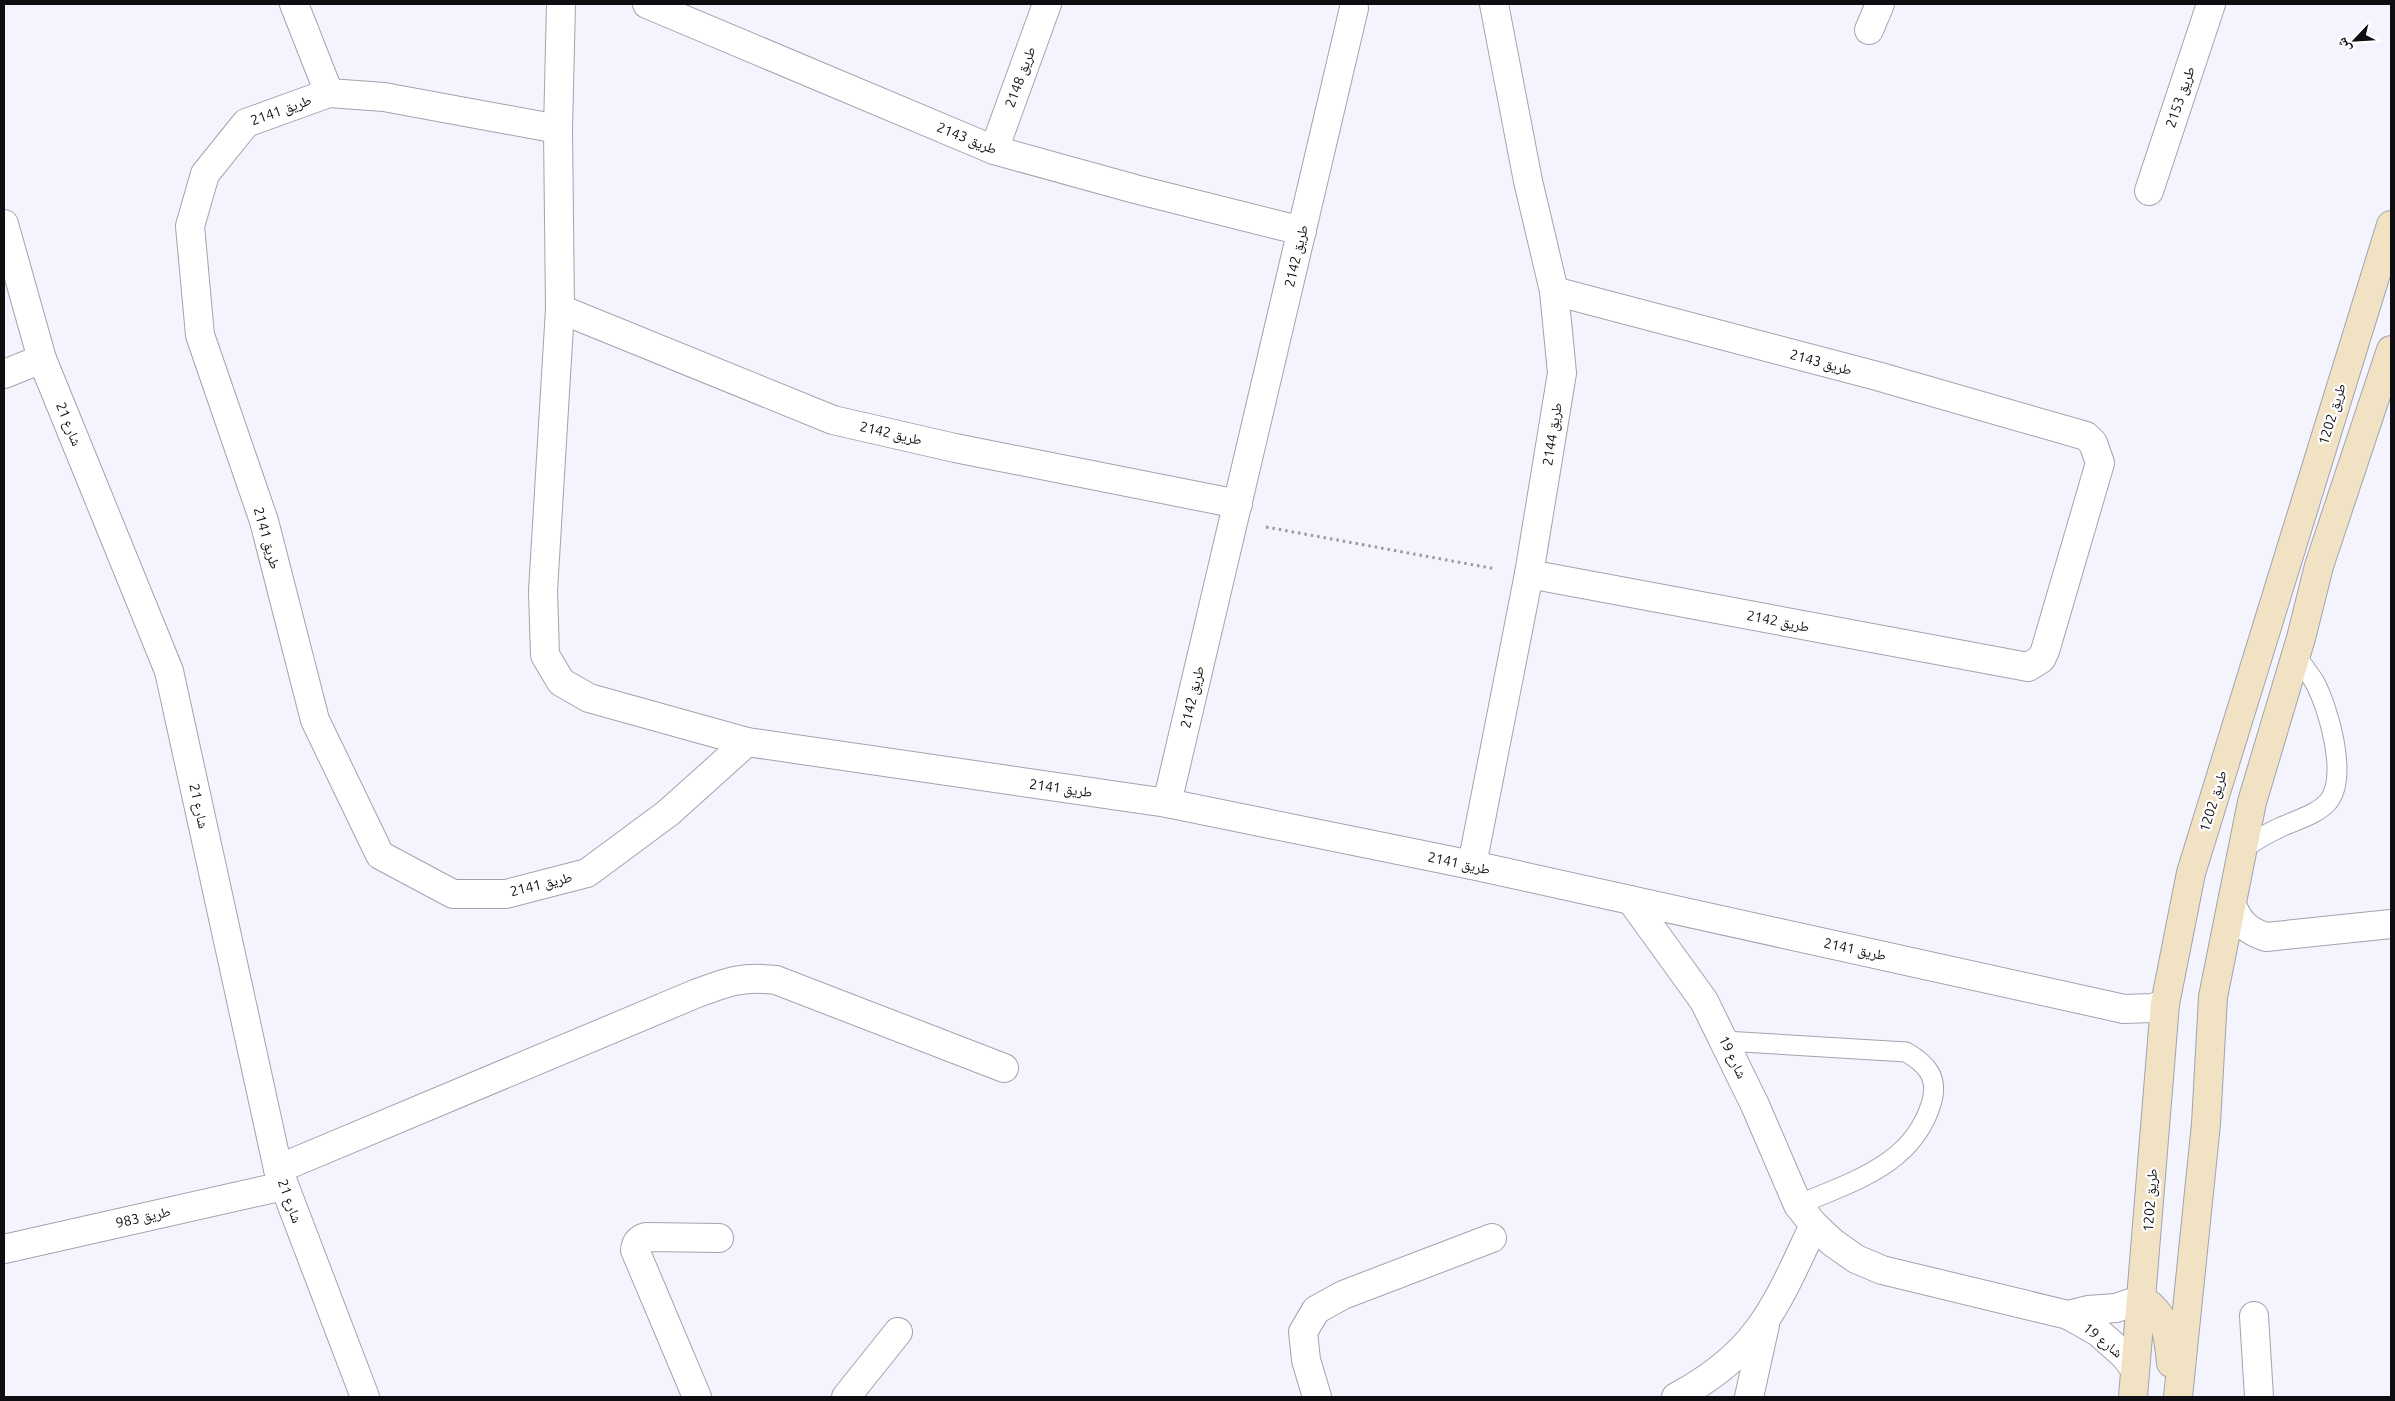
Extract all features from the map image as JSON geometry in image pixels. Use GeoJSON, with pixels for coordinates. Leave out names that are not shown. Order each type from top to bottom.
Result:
{"type":"FeatureCollection","features":[{"type":"Feature","properties":{"kind":"street"},"geometry":{"type":"LineString","coordinates":[[294,4],[329,93]]}},
{"type":"Feature","properties":{"kind":"street","name":"طريق 2141"},"geometry":{"type":"LineString","coordinates":[[561,4],[558,129],[560,308],[543,590],[545,655],[562,682],[589,698],[746,742],[1168,803],[1472,865],[2124,1008],[2152,1008],[2165,1004]]}},
{"type":"Feature","properties":{"kind":"street","name":"طريق 2143"},"geometry":{"type":"LineString","coordinates":[[647,4],[994,150],[1135,189],[1302,231]]}},
{"type":"Feature","properties":{"kind":"street","name":"طريق 2148"},"geometry":{"type":"LineString","coordinates":[[994,150],[1047,4]]}},
{"type":"Feature","properties":{"kind":"street","name":"طريق 2144"},"geometry":{"type":"LineString","coordinates":[[1472,865],[1529,574],[1562,373],[1554,291],[1528,181],[1494,4]]}},
{"type":"Feature","properties":{"kind":"street"},"geometry":{"type":"LineString","coordinates":[[1869,30],[1880,4]]}},
{"type":"Feature","properties":{"kind":"street","name":"طريق 2153"},"geometry":{"type":"LineString","coordinates":[[2149,191],[2212,4]]}},
{"type":"Feature","properties":{"kind":"street","name":"طريق 2142"},"geometry":{"type":"LineString","coordinates":[[1168,803],[1354,8]]}},
{"type":"Feature","properties":{"kind":"street","name":"طريق 2141"},"geometry":{"type":"LineString","coordinates":[[558,129],[384,97],[329,93],[246,123],[205,174],[190,226],[200,335],[264,521],[315,720],[380,855],[453,894],[506,894],[587,873],[668,813],[746,742]]}},
{"type":"Feature","properties":{"kind":"street","name":"طريق 1202"},"geometry":{"type":"LineString","coordinates":[[2133,1397],[2165,1004],[2191,873],[2391,225]]}},
{"type":"Feature","properties":{"kind":"street","name":"شارع 21"},"geometry":{"type":"LineString","coordinates":[[6,236],[42,359],[169,671],[281,1177],[365,1397]]}},
{"type":"Feature","properties":{"kind":"street","name":"طريق 2143"},"geometry":{"type":"LineString","coordinates":[[1554,291],[1877,376],[2086,436],[2093,443],[2100,463],[2045,651],[2041,659],[2028,667]]}},
{"type":"Feature","properties":{"kind":"street","name":"طريق 2142"},"geometry":{"type":"LineString","coordinates":[[560,308],[833,420],[1236,513]]}},
{"type":"Feature","properties":{"kind":"street"},"geometry":{"type":"LineString","coordinates":[[2178,1397],[2206,1124],[2213,997],[2252,802],[2296,656],[2319,566],[2391,350]]}},
{"type":"Feature","properties":{"kind":"street"},"geometry":{"type":"LineString","coordinates":[[4,374],[42,359]]}},
{"type":"Feature","properties":{"kind":"street","name":"طريق 2142"},"geometry":{"type":"LineString","coordinates":[[1529,574],[2028,667]]}},
{"type":"Feature","properties":{"kind":"street","name":"شارع 19"},"geometry":{"type":"LineString","coordinates":[[1631,900],[1693,984],[1726,1041],[1806,1215],[1832,1242],[1856,1259],[1882,1270],[2068,1315],[2098,1332],[2135,1369]]}},
{"type":"Feature","properties":{"kind":"street"},"geometry":{"type":"LineString","coordinates":[[2232,905],[2241,922],[2248,929],[2266,937],[2391,924]]}},
{"type":"Feature","properties":{"kind":"street","name":"طريق 983"},"geometry":{"type":"LineString","coordinates":[[4,1249],[281,1177],[694,994],[721,984],[750,977],[776,980],[1004,1068]]}},
{"type":"Feature","properties":{"kind":"street"},"geometry":{"type":"LineString","coordinates":[[1676,1397],[1700,1385],[1726,1366],[1766,1322],[1781,1296],[1806,1215]]}},
{"type":"Feature","properties":{"kind":"street"},"geometry":{"type":"LineString","coordinates":[[697,1397],[635,1250],[641,1238],[646,1237],[719,1238]]}},
{"type":"Feature","properties":{"kind":"street"},"geometry":{"type":"LineString","coordinates":[[1317,1397],[1306,1360],[1303,1332],[1316,1310],[1343,1295],[1492,1238]]}},
{"type":"Feature","properties":{"kind":"street"},"geometry":{"type":"LineString","coordinates":[[2142,1299],[2160,1314],[2165,1324],[2173,1397]]}},
{"type":"Feature","properties":{"kind":"street","name":"شارع 19"},"geometry":{"type":"LineString","coordinates":[[2068,1315],[2088,1310],[2116,1308],[2142,1299]]}},
{"type":"Feature","properties":{"kind":"street"},"geometry":{"type":"LineString","coordinates":[[2254,1316],[2259,1397]]}},
{"type":"Feature","properties":{"kind":"street"},"geometry":{"type":"LineString","coordinates":[[1749,1397],[1766,1322]]}},
{"type":"Feature","properties":{"kind":"street"},"geometry":{"type":"LineString","coordinates":[[846,1397],[898,1332]]}},
{"type":"Feature","properties":{"kind":"lane"},"geometry":{"type":"LineString","coordinates":[[2244,848],[2263,836],[2315,812],[2328,801],[2334,787],[2334,740],[2326,710],[2314,682],[2296,656]]}},
{"type":"Feature","properties":{"kind":"lane"},"geometry":{"type":"LineString","coordinates":[[1726,1041],[1906,1052],[1920,1060],[1930,1072],[1935,1087],[1927,1116],[1912,1142],[1890,1162],[1806,1215]]}},
{"type":"Feature","properties":{"kind":"path"},"geometry":{"type":"LineString","coordinates":[[1236,513],[1529,574]]}}]}
